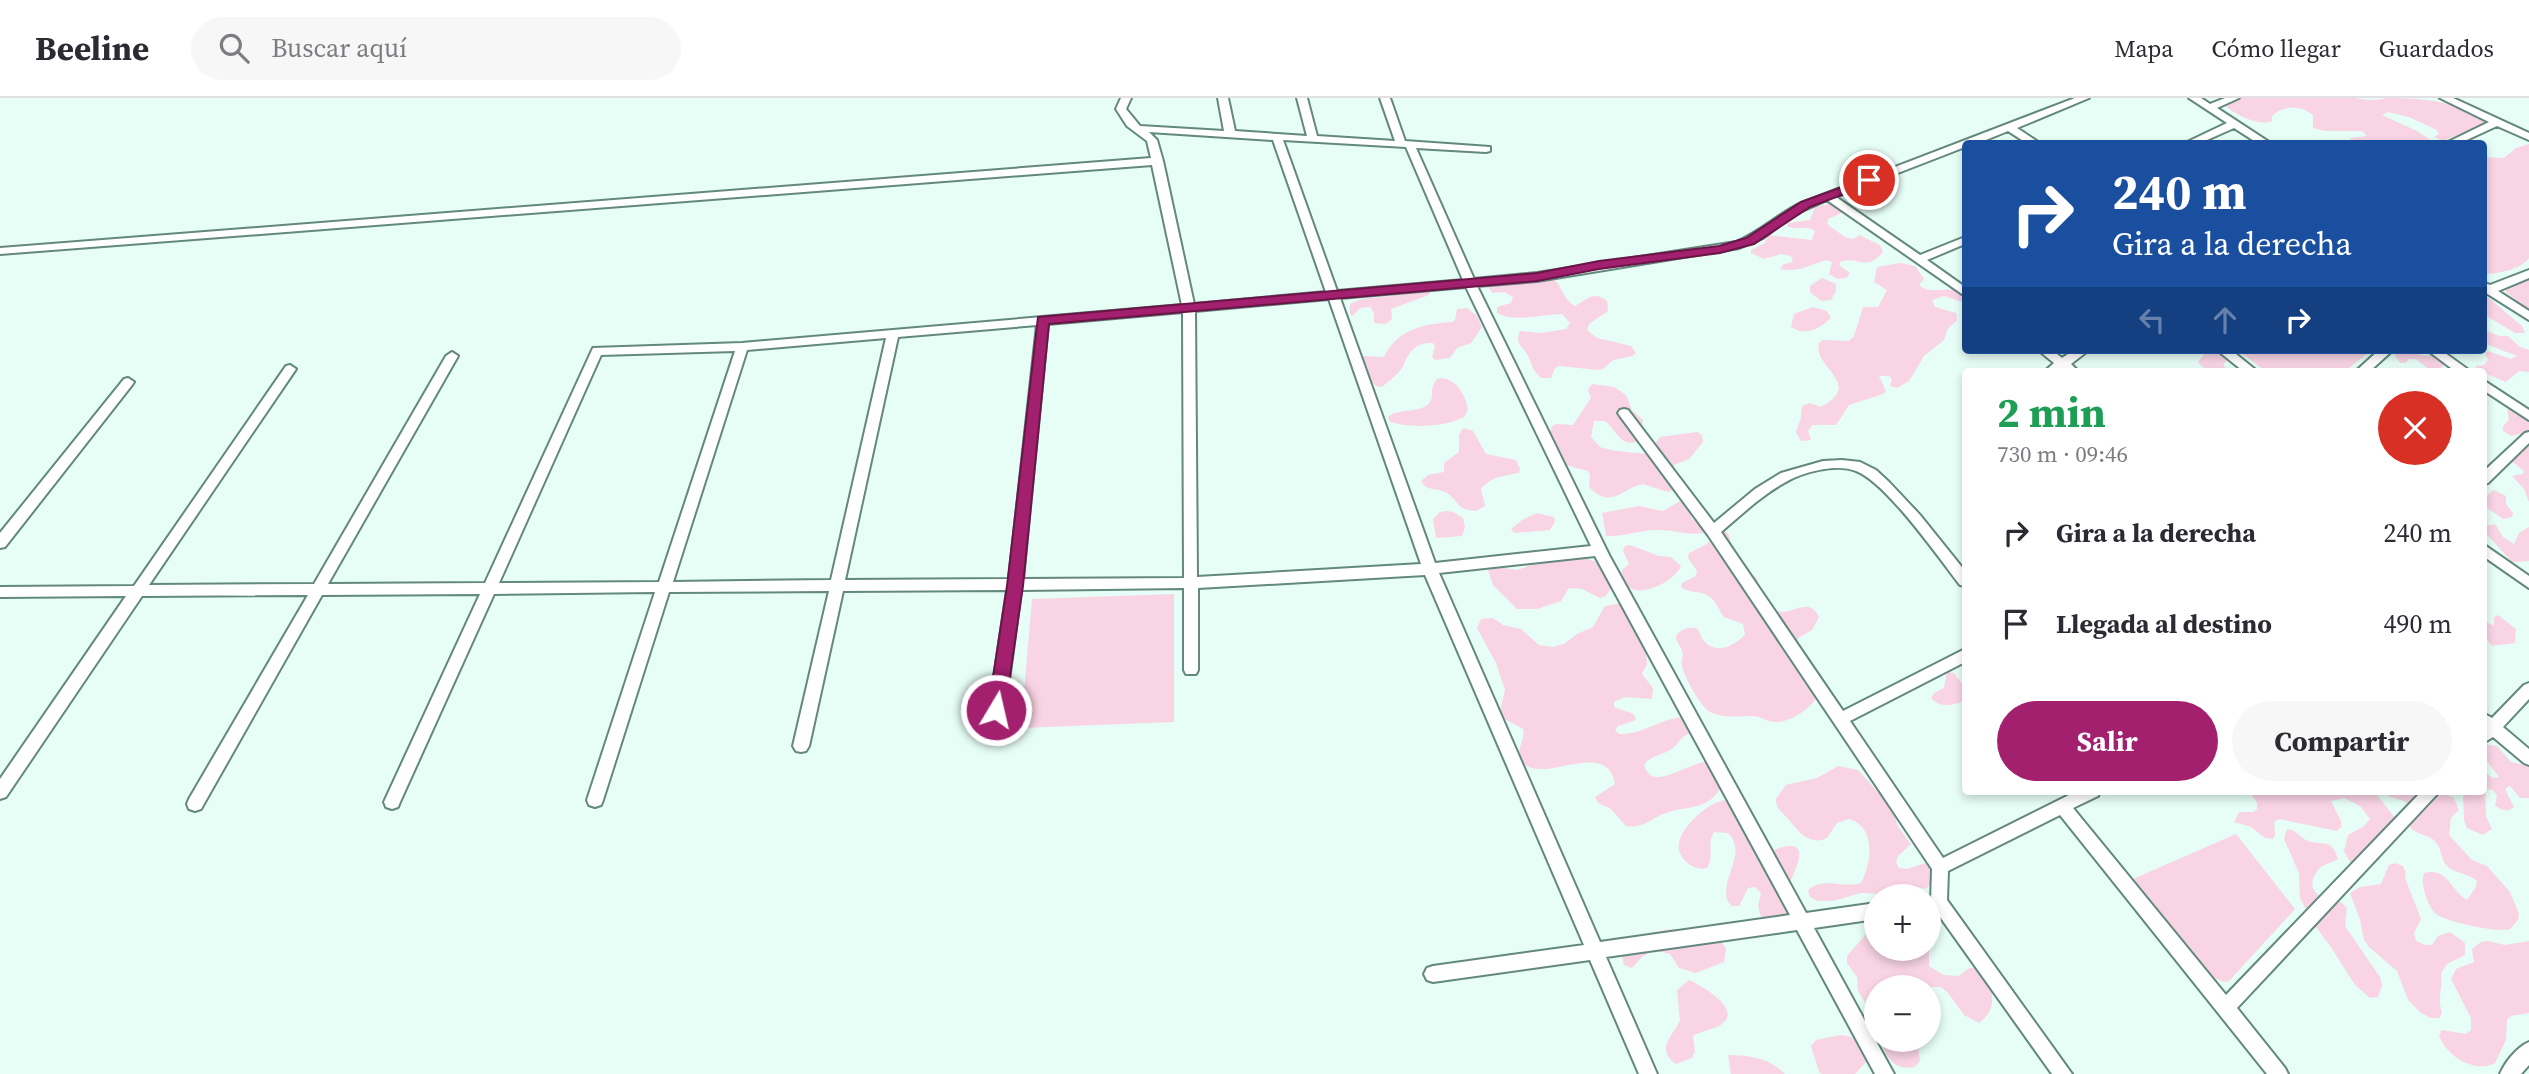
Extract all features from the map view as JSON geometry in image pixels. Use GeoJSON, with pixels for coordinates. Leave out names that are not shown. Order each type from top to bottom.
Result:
{"type":"FeatureCollection","features":[{"type":"Feature","properties":{"kind":"street"},"geometry":{"type":"LineString","coordinates":[[1125,98],[1121,105],[1122,113],[1151,136],[1189,308],[1191,670]]}},
{"type":"Feature","properties":{"kind":"street"},"geometry":{"type":"LineString","coordinates":[[1223,98],[1230,134]]}},
{"type":"Feature","properties":{"kind":"street"},"geometry":{"type":"LineString","coordinates":[[1303,98],[1313,139]]}},
{"type":"Feature","properties":{"kind":"street"},"geometry":{"type":"LineString","coordinates":[[1385,98],[1470,283],[1599,550],[1885,1074]]}},
{"type":"Feature","properties":{"kind":"street"},"geometry":{"type":"LineString","coordinates":[[1975,140],[2084,98]]}},
{"type":"Feature","properties":{"kind":"street"},"geometry":{"type":"LineString","coordinates":[[2194,98],[2261,140]]}},
{"type":"Feature","properties":{"kind":"street"},"geometry":{"type":"LineString","coordinates":[[2211,107],[2234,98]]}},
{"type":"Feature","properties":{"kind":"street"},"geometry":{"type":"LineString","coordinates":[[2445,98],[2529,137]]}},
{"type":"Feature","properties":{"kind":"street"},"geometry":{"type":"LineString","coordinates":[[2458,140],[2497,122]]}},
{"type":"Feature","properties":{"kind":"street"},"geometry":{"type":"LineString","coordinates":[[2197,140],[2236,123]]}},
{"type":"Feature","properties":{"kind":"street"},"geometry":{"type":"LineString","coordinates":[[2009,127],[2030,140]]}},
{"type":"Feature","properties":{"kind":"street"},"geometry":{"type":"LineString","coordinates":[[1139,129],[1486,149]]}},
{"type":"Feature","properties":{"kind":"street"},"geometry":{"type":"LineString","coordinates":[[1277,137],[1430,569],[1648,1074]]}},
{"type":"Feature","properties":{"kind":"street"},"geometry":{"type":"LineString","coordinates":[[392,802],[597,351],[742,347],[1537,277],[1599,265],[1720,250],[1750,241],[1789,213],[1828,196],[1962,145]]}},
{"type":"Feature","properties":{"kind":"street"},"geometry":{"type":"LineString","coordinates":[[0,251],[1158,161]]}},
{"type":"Feature","properties":{"kind":"street"},"geometry":{"type":"LineString","coordinates":[[1828,196],[1962,290]]}},
{"type":"Feature","properties":{"kind":"street"},"geometry":{"type":"LineString","coordinates":[[1920,259],[1962,241]]}},
{"type":"Feature","properties":{"kind":"street"},"geometry":{"type":"LineString","coordinates":[[2487,288],[2529,274]]}},
{"type":"Feature","properties":{"kind":"street"},"geometry":{"type":"LineString","coordinates":[[2487,289],[2529,317]]}},
{"type":"Feature","properties":{"kind":"street"},"geometry":{"type":"LineString","coordinates":[[996,710],[1015,586],[1043,320]]}},
{"type":"Feature","properties":{"kind":"street"},"geometry":{"type":"LineString","coordinates":[[801,746],[892,334]]}},
{"type":"Feature","properties":{"kind":"street"},"geometry":{"type":"LineString","coordinates":[[595,800],[742,347]]}},
{"type":"Feature","properties":{"kind":"street"},"geometry":{"type":"LineString","coordinates":[[2049,354],[2067,367],[2079,354]]}},
{"type":"Feature","properties":{"kind":"street"},"geometry":{"type":"LineString","coordinates":[[2228,354],[2247,368]]}},
{"type":"Feature","properties":{"kind":"street"},"geometry":{"type":"LineString","coordinates":[[2366,368],[2382,354]]}},
{"type":"Feature","properties":{"kind":"street"},"geometry":{"type":"LineString","coordinates":[[2439,354],[2460,368]]}},
{"type":"Feature","properties":{"kind":"street"},"geometry":{"type":"LineString","coordinates":[[195,804],[452,356]]}},
{"type":"Feature","properties":{"kind":"street"},"geometry":{"type":"LineString","coordinates":[[0,792],[290,369]]}},
{"type":"Feature","properties":{"kind":"street"},"geometry":{"type":"LineString","coordinates":[[0,543],[128,382]]}},
{"type":"Feature","properties":{"kind":"street"},"geometry":{"type":"LineString","coordinates":[[2487,387],[2529,416]]}},
{"type":"Feature","properties":{"kind":"street"},"geometry":{"type":"LineString","coordinates":[[1624,413],[1713,531],[1940,867],[1937,884]]}},
{"type":"Feature","properties":{"kind":"street"},"geometry":{"type":"LineString","coordinates":[[2487,476],[2529,436]]}},
{"type":"Feature","properties":{"kind":"street"},"geometry":{"type":"LineString","coordinates":[[1713,531],[1784,476],[1818,467],[1844,464],[1863,468],[1884,487],[1914,517],[1962,578]]}},
{"type":"Feature","properties":{"kind":"street"},"geometry":{"type":"LineString","coordinates":[[0,592],[1190,583],[1430,569],[1599,550]]}},
{"type":"Feature","properties":{"kind":"street"},"geometry":{"type":"LineString","coordinates":[[2487,552],[2529,583]]}},
{"type":"Feature","properties":{"kind":"street"},"geometry":{"type":"LineString","coordinates":[[1840,719],[1962,657]]}},
{"type":"Feature","properties":{"kind":"street"},"geometry":{"type":"LineString","coordinates":[[2487,727],[2529,689]]}},
{"type":"Feature","properties":{"kind":"street"},"geometry":{"type":"LineString","coordinates":[[2487,729],[2529,758]]}},
{"type":"Feature","properties":{"kind":"street"},"geometry":{"type":"LineString","coordinates":[[1940,867],[2083,795]]}},
{"type":"Feature","properties":{"kind":"street"},"geometry":{"type":"LineString","coordinates":[[2225,1008],[2428,795]]}},
{"type":"Feature","properties":{"kind":"street"},"geometry":{"type":"LineString","coordinates":[[2062,806],[2279,1074]]}},
{"type":"Feature","properties":{"kind":"street"},"geometry":{"type":"LineString","coordinates":[[1941,911],[2063,1074]]}},
{"type":"Feature","properties":{"kind":"street"},"geometry":{"type":"LineString","coordinates":[[1433,974],[1864,913]]}},
{"type":"Feature","properties":{"kind":"street"},"geometry":{"type":"LineString","coordinates":[[2510,1074],[2529,1051]]}},
{"type":"Feature","properties":{"kind":"shaded area"},"geometry":{"type":"Polygon","coordinates":[[[2234,98],[2414,99],[2462,108],[2484,119],[2484,124],[2441,140],[2434,137],[2439,134],[2437,130],[2409,117],[2388,112],[2382,115],[2430,140],[2350,140],[2367,136],[2362,131],[2324,131],[2313,128],[2313,115],[2297,108],[2287,108],[2272,116],[2272,121],[2261,122],[2242,116],[2226,106],[2234,98]]]}},
{"type":"Feature","properties":{"kind":"shaded area"},"geometry":{"type":"Polygon","coordinates":[[[2529,144],[2529,258],[2520,266],[2487,274],[2487,157],[2504,158],[2516,148],[2529,144]]]}},
{"type":"Feature","properties":{"kind":"shaded area"},"geometry":{"type":"Polygon","coordinates":[[[1833,203],[1846,211],[1828,219],[1827,224],[1845,237],[1854,239],[1859,235],[1880,245],[1883,252],[1866,263],[1852,260],[1840,262],[1839,265],[1850,273],[1846,278],[1837,279],[1829,274],[1832,262],[1827,260],[1787,270],[1780,269],[1784,264],[1793,262],[1791,256],[1781,254],[1764,259],[1751,253],[1751,250],[1765,243],[1768,235],[1812,240],[1815,231],[1790,227],[1787,226],[1788,223],[1810,220],[1815,207],[1833,203]]]}},
{"type":"Feature","properties":{"kind":"shaded area"},"geometry":{"type":"Polygon","coordinates":[[[1900,263],[1915,266],[1924,279],[1919,285],[1924,288],[1962,291],[1962,302],[1944,296],[1932,300],[1935,307],[1956,313],[1957,320],[1947,330],[1944,340],[1924,356],[1909,381],[1897,388],[1890,386],[1892,379],[1889,376],[1879,376],[1886,391],[1883,394],[1849,405],[1836,425],[1812,425],[1808,431],[1811,440],[1801,441],[1796,432],[1802,406],[1810,403],[1821,407],[1833,398],[1838,390],[1834,375],[1819,352],[1819,343],[1823,340],[1849,341],[1854,336],[1863,307],[1878,307],[1887,290],[1874,282],[1877,267],[1900,263]]]}},
{"type":"Feature","properties":{"kind":"shaded area"},"geometry":{"type":"Polygon","coordinates":[[[2529,275],[2529,310],[2506,292],[2506,285],[2529,275]]]}},
{"type":"Feature","properties":{"kind":"shaded area"},"geometry":{"type":"Polygon","coordinates":[[[1549,276],[1575,306],[1594,296],[1607,301],[1608,311],[1589,324],[1587,330],[1597,338],[1631,346],[1636,353],[1613,360],[1603,369],[1559,366],[1555,368],[1551,378],[1541,378],[1519,343],[1520,331],[1541,333],[1566,329],[1570,323],[1562,314],[1521,318],[1497,313],[1497,307],[1511,303],[1513,297],[1504,292],[1492,293],[1488,287],[1490,284],[1549,276]]]}},
{"type":"Feature","properties":{"kind":"shaded area"},"geometry":{"type":"Polygon","coordinates":[[[1822,278],[1836,284],[1831,300],[1821,301],[1810,292],[1810,286],[1822,278]]]}},
{"type":"Feature","properties":{"kind":"shaded area"},"geometry":{"type":"Polygon","coordinates":[[[1426,281],[1433,286],[1429,295],[1391,309],[1392,319],[1386,324],[1374,323],[1374,313],[1370,307],[1360,308],[1353,316],[1350,314],[1350,304],[1356,301],[1395,295],[1426,281]]]}},
{"type":"Feature","properties":{"kind":"shaded area"},"geometry":{"type":"Polygon","coordinates":[[[2487,296],[2522,326],[2525,333],[2515,333],[2487,316],[2487,296]]]}},
{"type":"Feature","properties":{"kind":"shaded area"},"geometry":{"type":"Polygon","coordinates":[[[1813,307],[1827,311],[1831,318],[1812,330],[1802,331],[1791,327],[1794,314],[1813,307]]]}},
{"type":"Feature","properties":{"kind":"shaded area"},"geometry":{"type":"Polygon","coordinates":[[[1467,308],[1477,316],[1482,327],[1471,343],[1457,348],[1450,358],[1435,360],[1432,357],[1435,346],[1433,343],[1421,344],[1408,356],[1400,371],[1382,387],[1376,386],[1365,374],[1361,359],[1364,356],[1384,357],[1403,335],[1421,327],[1452,322],[1457,309],[1467,308]]]}},
{"type":"Feature","properties":{"kind":"shaded area"},"geometry":{"type":"Polygon","coordinates":[[[2487,331],[2499,336],[2508,336],[2520,347],[2529,350],[2529,372],[2519,371],[2506,382],[2487,374],[2487,368],[2476,368],[2488,360],[2485,354],[2488,351],[2511,359],[2517,356],[2487,345],[2487,331]]]}},
{"type":"Feature","properties":{"kind":"shaded area"},"geometry":{"type":"Polygon","coordinates":[[[2205,354],[2226,354],[2229,358],[2223,365],[2226,368],[2206,368],[2198,362],[2205,354]]]}},
{"type":"Feature","properties":{"kind":"shaded area"},"geometry":{"type":"Polygon","coordinates":[[[2243,354],[2367,354],[2349,368],[2261,368],[2243,354]]]}},
{"type":"Feature","properties":{"kind":"shaded area"},"geometry":{"type":"Polygon","coordinates":[[[2433,354],[2443,357],[2443,367],[2427,368],[2416,359],[2400,363],[2395,356],[2433,354]]]}},
{"type":"Feature","properties":{"kind":"shaded area"},"geometry":{"type":"Polygon","coordinates":[[[1442,378],[1456,385],[1463,394],[1468,410],[1464,417],[1426,426],[1389,421],[1388,417],[1392,414],[1428,405],[1437,379],[1442,378]]]}},
{"type":"Feature","properties":{"kind":"shaded area"},"geometry":{"type":"Polygon","coordinates":[[[1592,384],[1614,387],[1626,395],[1632,410],[1643,420],[1640,440],[1629,443],[1620,438],[1605,421],[1594,421],[1591,437],[1600,447],[1649,453],[1660,437],[1697,432],[1702,435],[1703,442],[1689,459],[1674,465],[1672,472],[1678,488],[1668,492],[1643,484],[1616,496],[1604,497],[1589,487],[1588,471],[1554,462],[1542,447],[1553,425],[1573,425],[1591,398],[1588,390],[1592,384]]]}},
{"type":"Feature","properties":{"kind":"shaded area"},"geometry":{"type":"Polygon","coordinates":[[[2512,408],[2529,420],[2529,432],[2511,436],[2503,431],[2509,419],[2507,409],[2512,408]]]}},
{"type":"Feature","properties":{"kind":"shaded area"},"geometry":{"type":"Polygon","coordinates":[[[1463,428],[1473,431],[1486,454],[1516,460],[1520,469],[1519,473],[1489,481],[1481,489],[1485,506],[1476,511],[1461,507],[1447,493],[1426,487],[1421,481],[1428,475],[1444,472],[1444,463],[1459,452],[1459,435],[1463,428]]]}},
{"type":"Feature","properties":{"kind":"shaded area"},"geometry":{"type":"Polygon","coordinates":[[[2529,440],[2529,502],[2524,489],[2512,476],[2523,474],[2524,471],[2509,459],[2523,452],[2524,445],[2529,440]]]}},
{"type":"Feature","properties":{"kind":"shaded area"},"geometry":{"type":"Polygon","coordinates":[[[2494,490],[2506,496],[2506,504],[2513,513],[2512,517],[2503,519],[2487,508],[2487,495],[2494,490]]]}},
{"type":"Feature","properties":{"kind":"shaded area"},"geometry":{"type":"Polygon","coordinates":[[[1680,501],[1685,502],[1692,519],[1705,528],[1704,533],[1657,530],[1606,536],[1602,513],[1639,506],[1663,511],[1680,501]]]}},
{"type":"Feature","properties":{"kind":"shaded area"},"geometry":{"type":"Polygon","coordinates":[[[1446,511],[1463,518],[1465,527],[1462,536],[1436,538],[1433,519],[1440,512],[1446,511]]]}},
{"type":"Feature","properties":{"kind":"shaded area"},"geometry":{"type":"Polygon","coordinates":[[[1537,513],[1554,517],[1555,522],[1550,530],[1514,533],[1511,529],[1522,520],[1537,513]]]}},
{"type":"Feature","properties":{"kind":"shaded area"},"geometry":{"type":"Polygon","coordinates":[[[2495,524],[2503,537],[2514,544],[2519,533],[2529,527],[2529,561],[2512,562],[2487,534],[2487,526],[2495,524]]]}},
{"type":"Feature","properties":{"kind":"shaded area"},"geometry":{"type":"Polygon","coordinates":[[[1720,530],[1729,535],[1739,570],[1756,577],[1758,582],[1748,594],[1750,599],[1783,612],[1810,607],[1819,617],[1812,630],[1798,638],[1795,648],[1814,672],[1820,675],[1822,683],[1816,699],[1795,717],[1776,722],[1753,716],[1726,716],[1710,712],[1698,698],[1684,671],[1683,652],[1676,636],[1682,630],[1696,628],[1705,642],[1715,648],[1732,645],[1745,634],[1743,624],[1724,617],[1710,597],[1681,587],[1682,583],[1696,576],[1697,571],[1688,558],[1689,553],[1707,544],[1720,530]]]}},
{"type":"Feature","properties":{"kind":"shaded area"},"geometry":{"type":"Polygon","coordinates":[[[1630,545],[1659,556],[1671,557],[1681,566],[1658,586],[1638,590],[1630,588],[1624,581],[1622,570],[1629,564],[1623,551],[1625,546],[1630,545]]]}},
{"type":"Feature","properties":{"kind":"shaded area"},"geometry":{"type":"Polygon","coordinates":[[[1577,557],[1597,562],[1603,569],[1612,587],[1606,596],[1600,598],[1582,589],[1569,588],[1561,601],[1537,609],[1517,609],[1493,585],[1488,570],[1492,566],[1517,570],[1552,558],[1577,557]]]}},
{"type":"Feature","properties":{"kind":"shaded area"},"geometry":{"type":"Polygon","coordinates":[[[1174,594],[1174,722],[1021,728],[1032,599],[1174,594]]]}},
{"type":"Feature","properties":{"kind":"shaded area"},"geometry":{"type":"Polygon","coordinates":[[[1622,603],[1654,646],[1646,654],[1647,664],[1642,674],[1653,688],[1652,699],[1625,697],[1614,702],[1614,707],[1634,714],[1636,720],[1618,726],[1615,730],[1619,734],[1628,734],[1686,717],[1693,732],[1670,750],[1647,762],[1644,765],[1649,774],[1667,776],[1714,761],[1725,764],[1726,770],[1721,788],[1708,801],[1699,806],[1671,811],[1632,827],[1626,826],[1611,809],[1598,803],[1595,797],[1615,784],[1609,770],[1599,764],[1586,763],[1542,769],[1530,767],[1521,760],[1519,752],[1523,729],[1499,716],[1505,690],[1496,663],[1477,628],[1481,619],[1493,618],[1503,625],[1521,629],[1539,645],[1553,647],[1564,644],[1593,627],[1605,606],[1622,603]]]}},
{"type":"Feature","properties":{"kind":"shaded area"},"geometry":{"type":"Polygon","coordinates":[[[2498,615],[2516,629],[2515,643],[2492,646],[2487,638],[2487,622],[2494,626],[2494,617],[2498,615]]]}},
{"type":"Feature","properties":{"kind":"shaded area"},"geometry":{"type":"Polygon","coordinates":[[[1947,672],[1954,673],[1962,684],[1962,702],[1943,705],[1931,698],[1934,693],[1944,688],[1947,672]]]}},
{"type":"Feature","properties":{"kind":"shaded area"},"geometry":{"type":"Polygon","coordinates":[[[2487,745],[2497,746],[2511,762],[2529,766],[2529,798],[2520,798],[2510,786],[2505,789],[2514,807],[2505,810],[2495,806],[2497,796],[2493,790],[2487,789],[2487,774],[2493,778],[2499,777],[2487,761],[2487,745]]]}},
{"type":"Feature","properties":{"kind":"shaded area"},"geometry":{"type":"Polygon","coordinates":[[[1838,766],[1858,770],[1892,808],[1898,827],[1911,844],[1898,856],[1896,862],[1899,868],[1907,869],[1925,863],[1932,867],[1934,880],[1930,884],[1864,884],[1864,893],[1833,901],[1818,901],[1810,897],[1808,890],[1820,884],[1861,883],[1869,856],[1868,837],[1858,823],[1849,819],[1837,823],[1827,838],[1811,839],[1801,834],[1777,806],[1776,799],[1786,785],[1817,778],[1838,766]]]}},
{"type":"Feature","properties":{"kind":"shaded area"},"geometry":{"type":"Polygon","coordinates":[[[2252,795],[2377,795],[2395,818],[2391,827],[2357,860],[2350,862],[2344,851],[2348,835],[2363,827],[2370,819],[2360,806],[2344,798],[2331,801],[2341,821],[2341,827],[2337,831],[2279,819],[2274,822],[2273,839],[2265,838],[2251,827],[2234,822],[2239,812],[2253,812],[2257,809],[2257,803],[2252,795]]]}},
{"type":"Feature","properties":{"kind":"shaded area"},"geometry":{"type":"Polygon","coordinates":[[[2448,795],[2454,798],[2459,810],[2451,818],[2449,835],[2472,860],[2487,866],[2510,892],[2519,914],[2518,920],[2510,929],[2472,926],[2436,914],[2425,895],[2424,873],[2432,872],[2444,876],[2467,900],[2477,881],[2448,867],[2435,841],[2410,827],[2407,804],[2389,796],[2448,795]]]}},
{"type":"Feature","properties":{"kind":"shaded area"},"geometry":{"type":"Polygon","coordinates":[[[2463,795],[2485,795],[2486,816],[2492,829],[2483,835],[2467,828],[2463,795]]]}},
{"type":"Feature","properties":{"kind":"shaded area"},"geometry":{"type":"Polygon","coordinates":[[[1726,800],[1733,803],[1768,853],[1783,847],[1793,846],[1798,849],[1798,862],[1787,891],[1786,918],[1767,923],[1761,917],[1758,906],[1761,893],[1755,887],[1748,888],[1739,906],[1732,906],[1727,900],[1727,882],[1735,857],[1733,841],[1728,833],[1714,832],[1707,868],[1692,866],[1680,854],[1679,843],[1690,823],[1704,810],[1726,800]]]}},
{"type":"Feature","properties":{"kind":"shaded area"},"geometry":{"type":"Polygon","coordinates":[[[2287,829],[2311,842],[2325,843],[2335,852],[2338,859],[2318,870],[2312,884],[2313,889],[2322,897],[2341,902],[2347,908],[2345,926],[2380,977],[2382,985],[2378,997],[2370,998],[2355,985],[2315,926],[2300,898],[2299,873],[2284,839],[2287,829]]]}},
{"type":"Feature","properties":{"kind":"shaded area"},"geometry":{"type":"Polygon","coordinates":[[[2236,834],[2295,909],[2229,981],[2224,982],[2213,977],[2133,879],[2236,834]]]}},
{"type":"Feature","properties":{"kind":"shaded area"},"geometry":{"type":"Polygon","coordinates":[[[2395,863],[2403,866],[2421,919],[2414,933],[2416,941],[2432,945],[2438,936],[2450,932],[2465,943],[2465,955],[2447,964],[2441,973],[2442,1013],[2439,1018],[2431,1018],[2421,1013],[2408,1000],[2397,971],[2364,940],[2350,893],[2360,887],[2381,884],[2389,865],[2395,863]]]}},
{"type":"Feature","properties":{"kind":"shaded area"},"geometry":{"type":"Polygon","coordinates":[[[1676,929],[1689,939],[1721,942],[1726,948],[1724,962],[1696,973],[1679,968],[1670,954],[1654,950],[1642,957],[1632,968],[1624,965],[1625,947],[1631,941],[1648,933],[1676,929]]]}},
{"type":"Feature","properties":{"kind":"shaded area"},"geometry":{"type":"Polygon","coordinates":[[[1864,937],[1864,961],[1929,961],[1929,966],[1944,975],[1959,976],[1969,968],[1976,968],[1996,986],[1992,991],[1990,1009],[1979,1023],[1964,1015],[1941,987],[1941,975],[1864,975],[1864,1001],[1858,991],[1857,977],[1847,963],[1847,956],[1864,937]]]}},
{"type":"Feature","properties":{"kind":"shaded area"},"geometry":{"type":"Polygon","coordinates":[[[2529,941],[2529,1013],[2511,1016],[2507,1020],[2506,1040],[2495,1063],[2479,1066],[2470,1065],[2455,1056],[2439,1035],[2442,1030],[2466,1034],[2471,1030],[2471,1018],[2451,979],[2456,969],[2474,962],[2472,949],[2481,942],[2505,945],[2529,941]]]}},
{"type":"Feature","properties":{"kind":"shaded area"},"geometry":{"type":"Polygon","coordinates":[[[1689,980],[1717,998],[1727,1010],[1728,1016],[1717,1027],[1693,1036],[1695,1051],[1692,1058],[1676,1064],[1670,1059],[1666,1048],[1680,1021],[1677,990],[1689,980]]]}},
{"type":"Feature","properties":{"kind":"shaded area"},"geometry":{"type":"Polygon","coordinates":[[[1840,1035],[1850,1037],[1859,1042],[1867,1061],[1855,1074],[1822,1074],[1811,1046],[1816,1040],[1840,1035]]]}},
{"type":"Feature","properties":{"kind":"shaded area"},"geometry":{"type":"Polygon","coordinates":[[[1885,1052],[1919,1052],[1920,1061],[1915,1067],[1908,1068],[1896,1065],[1885,1052]]]}},
{"type":"Feature","properties":{"kind":"shaded area"},"geometry":{"type":"Polygon","coordinates":[[[1728,1055],[1759,1058],[1773,1064],[1785,1074],[1731,1074],[1728,1055]]]}},
{"type":"Feature","properties":{"kind":"route"},"geometry":{"type":"LineString","coordinates":[[996,710],[1015,586],[1043,320],[1537,277],[1599,265],[1720,250],[1750,241],[1789,213],[1869,180]]}}]}
